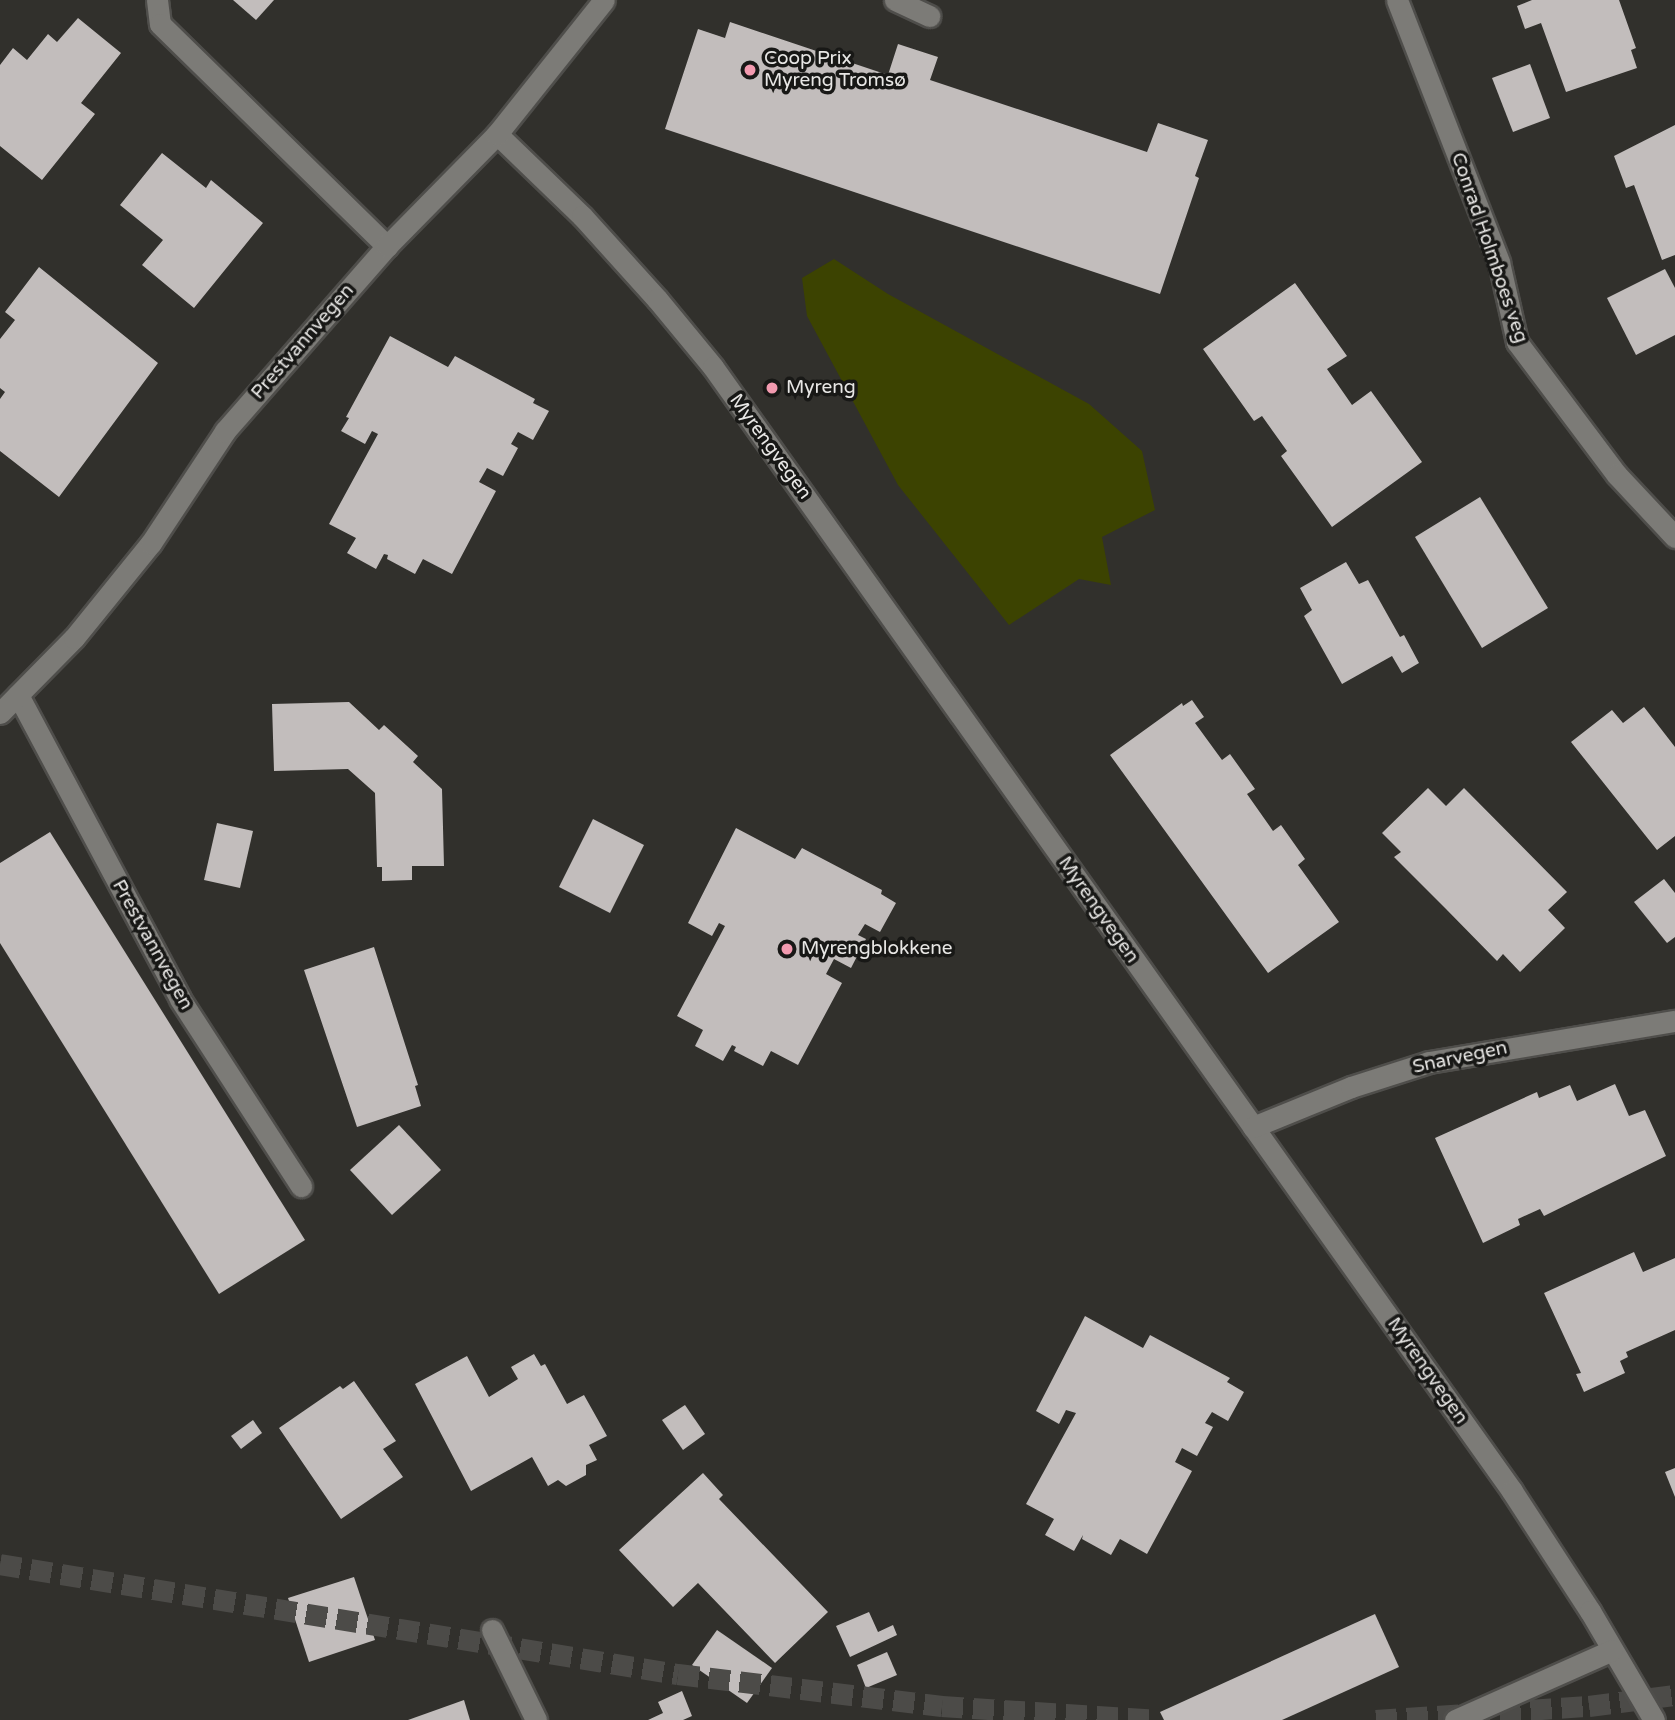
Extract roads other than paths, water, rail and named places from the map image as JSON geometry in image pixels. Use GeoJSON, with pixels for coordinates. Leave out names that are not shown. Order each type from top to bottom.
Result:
{"type":"FeatureCollection","features":[{"type":"Feature","properties":{"kind":"street"},"geometry":{"type":"LineString","coordinates":[[157,0],[160,24],[387,246]]}},
{"type":"Feature","properties":{"kind":"street","name":"Prestvannvegen"},"geometry":{"type":"LineString","coordinates":[[0,713],[74,638],[151,543],[225,431],[387,246],[497,134],[604,0]]}},
{"type":"Feature","properties":{"kind":"street"},"geometry":{"type":"LineString","coordinates":[[895,0],[929,16]]}},
{"type":"Feature","properties":{"kind":"street","name":"Conrad Holmboes veg"},"geometry":{"type":"LineString","coordinates":[[1397,0],[1499,262],[1517,342],[1617,475],[1675,537]]}},
{"type":"Feature","properties":{"kind":"street","name":"Myrengvegen"},"geometry":{"type":"LineString","coordinates":[[497,134],[582,216],[657,299],[713,367],[1512,1491],[1654,1720]]}},
{"type":"Feature","properties":{"kind":"street","name":"Prestvannvegen"},"geometry":{"type":"LineString","coordinates":[[18,695],[180,999],[301,1186]]}},
{"type":"Feature","properties":{"kind":"street","name":"Snarvegen"},"geometry":{"type":"LineString","coordinates":[[1252,1127],[1350,1087],[1429,1062],[1675,1021]]}},
{"type":"Feature","properties":{"kind":"street"},"geometry":{"type":"LineString","coordinates":[[492,1630],[536,1720]]}},
{"type":"Feature","properties":{"kind":"street"},"geometry":{"type":"LineString","coordinates":[[1455,1720],[1612,1650]]}},
{"type":"Feature","properties":{"kind":"tunnel"},"geometry":{"type":"LineString","coordinates":[[0,1564],[678,1674],[942,1706],[1156,1720]]}},
{"type":"Feature","properties":{"kind":"tunnel"},"geometry":{"type":"LineString","coordinates":[[1376,1720],[1589,1706],[1675,1695]]}},
{"type":"Feature","properties":{"kind":"place","name":"Coop Prix Myreng Tromsø"},"geometry":{"type":"Point","coordinates":[750,70]}},
{"type":"Feature","properties":{"kind":"place","name":"Myreng"},"geometry":{"type":"Point","coordinates":[772,388]}},
{"type":"Feature","properties":{"kind":"place","name":"Myrengblokkene"},"geometry":{"type":"Point","coordinates":[787,949]}}]}
